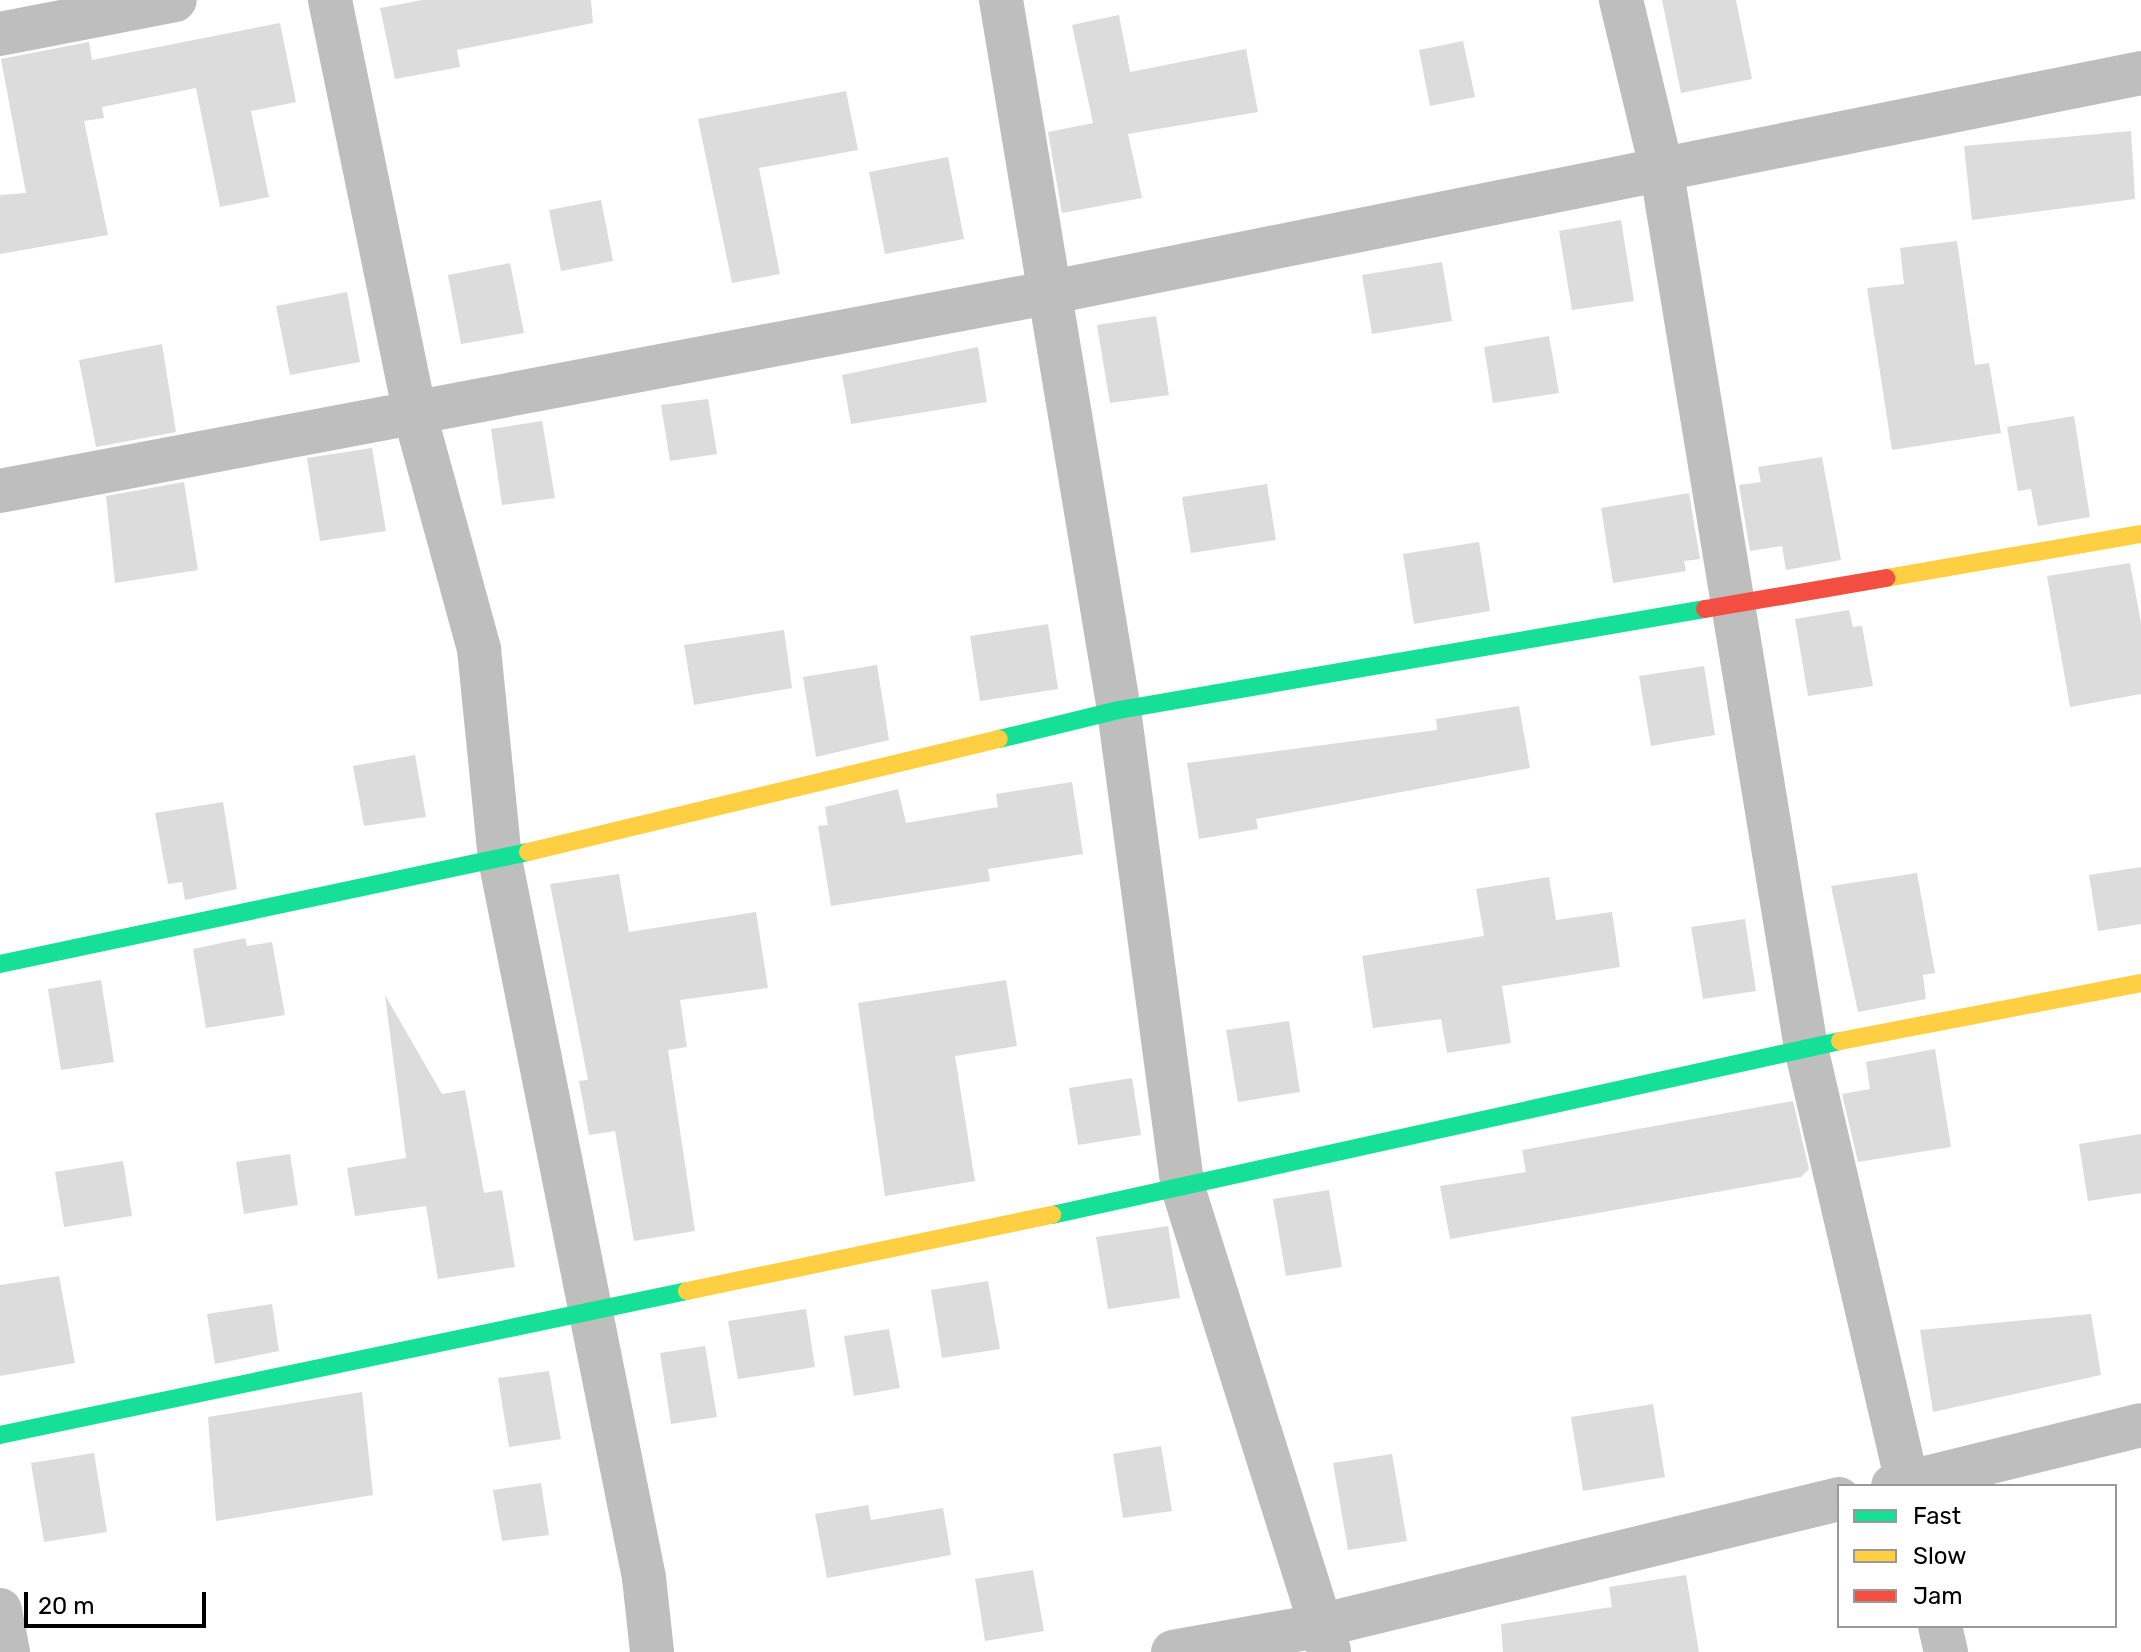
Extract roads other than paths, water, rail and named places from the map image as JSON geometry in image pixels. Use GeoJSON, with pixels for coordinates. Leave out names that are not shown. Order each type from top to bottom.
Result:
{"type":"FeatureCollection","features":[{"type":"Feature","properties":{"kind":"street"},"geometry":{"type":"LineString","coordinates":[[0,34],[175,0]]}},
{"type":"Feature","properties":{"kind":"street"},"geometry":{"type":"LineString","coordinates":[[330,0],[415,415],[479,649],[500,859],[587,1313],[644,1578],[652,1652]]}},
{"type":"Feature","properties":{"kind":"street"},"geometry":{"type":"LineString","coordinates":[[1001,0],[1052,292],[1119,710],[1183,1188],[1326,1639]]}},
{"type":"Feature","properties":{"kind":"street"},"geometry":{"type":"LineString","coordinates":[[1621,0],[1661,167],[1806,1048],[1903,1484]]}},
{"type":"Feature","properties":{"kind":"street"},"geometry":{"type":"LineString","coordinates":[[0,491],[415,415],[1052,292],[1661,167],[2141,73]]}},
{"type":"Feature","properties":{"kind":"street"},"geometry":{"type":"LineString","coordinates":[[0,964],[500,859],[1119,710],[1736,609],[2141,534]]}},
{"type":"Feature","properties":{"kind":"street"},"geometry":{"type":"LineString","coordinates":[[0,1435],[1183,1188],[1806,1048],[2141,983]]}},
{"type":"Feature","properties":{"kind":"street"},"geometry":{"type":"LineString","coordinates":[[1907,1484],[2141,1425]]}},
{"type":"Feature","properties":{"kind":"street"},"geometry":{"type":"LineString","coordinates":[[1173,1652],[1326,1639],[1837,1500]]}},
{"type":"Feature","properties":{"kind":"street"},"geometry":{"type":"LineString","coordinates":[[0,1610],[8,1652]]}},
{"type":"Feature","properties":{"kind":"street"},"geometry":{"type":"LineString","coordinates":[[1940,1628],[1946,1652]]}}]}
